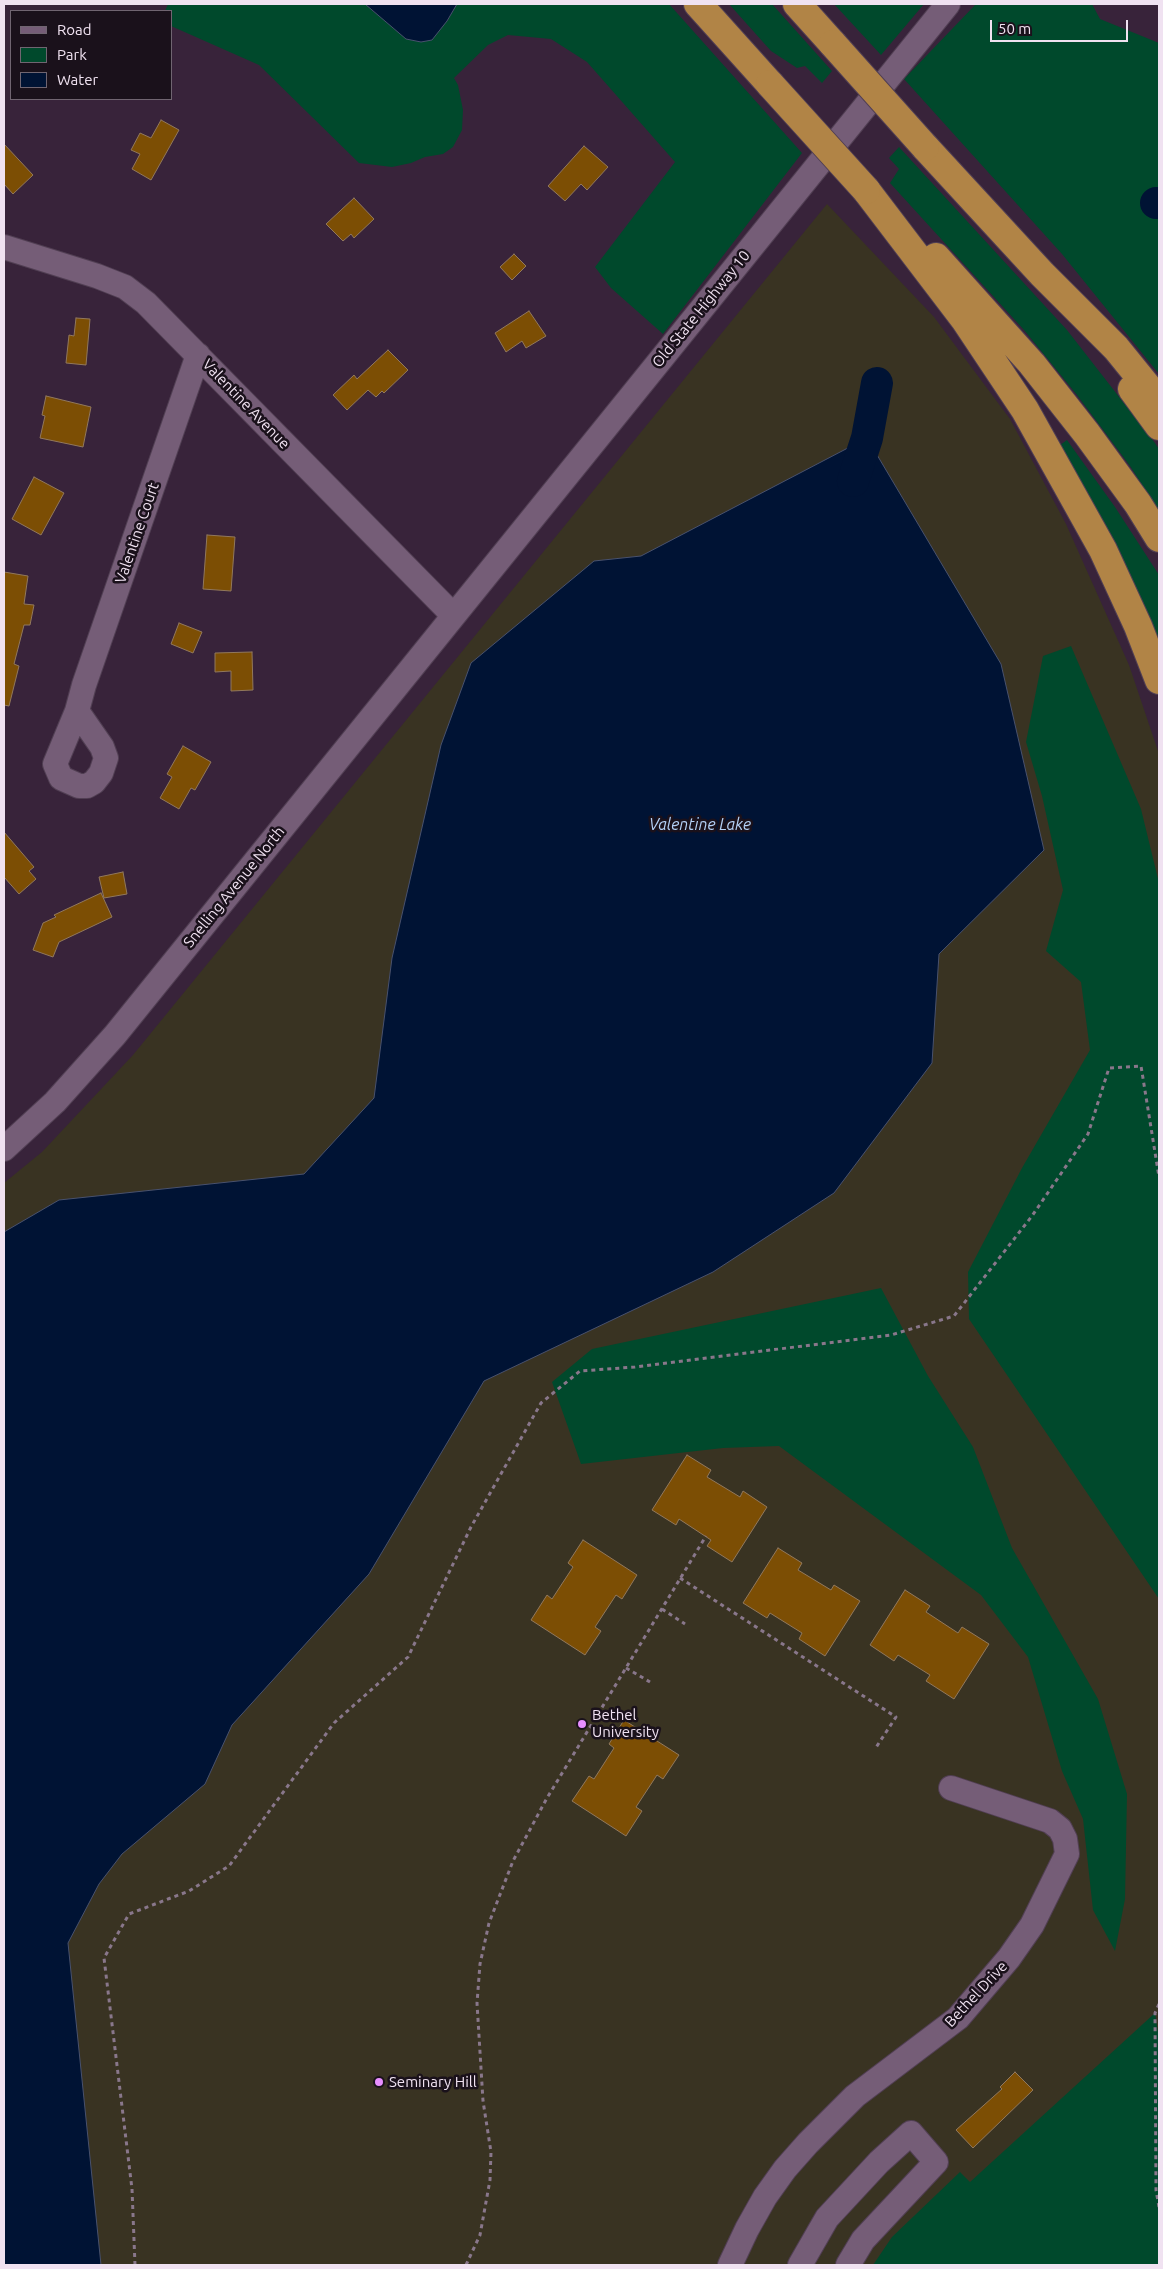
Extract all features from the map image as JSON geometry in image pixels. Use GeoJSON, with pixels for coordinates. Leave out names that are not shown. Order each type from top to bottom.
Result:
{"type":"FeatureCollection","features":[{"type":"Feature","properties":{"kind":"highway"},"geometry":{"type":"LineString","coordinates":[[698,4],[874,199],[923,243],[974,297],[1032,364],[1087,434],[1138,504],[1159,538]]}},
{"type":"Feature","properties":{"kind":"highway"},"geometry":{"type":"LineString","coordinates":[[797,4],[1057,290],[1116,348],[1159,401]]}},
{"type":"Feature","properties":{"kind":"highway"},"geometry":{"type":"LineString","coordinates":[[874,199],[904,242],[965,320],[1042,439],[1076,498],[1115,575],[1159,680]]}},
{"type":"Feature","properties":{"kind":"highway"},"geometry":{"type":"LineString","coordinates":[[1057,290],[1159,426]]}},
{"type":"Feature","properties":{"kind":"street","name":"Old State Highway 10"},"geometry":{"type":"LineString","coordinates":[[454,615],[948,4]]}},
{"type":"Feature","properties":{"kind":"street","name":"Valentine Avenue"},"geometry":{"type":"LineString","coordinates":[[4,247],[97,276],[125,287],[146,303],[454,615]]}},
{"type":"Feature","properties":{"kind":"street","name":"Valentine Court"},"geometry":{"type":"LineString","coordinates":[[77,711],[84,684],[198,355]]}},
{"type":"Feature","properties":{"kind":"street","name":"Snelling Avenue North"},"geometry":{"type":"LineString","coordinates":[[4,1149],[55,1102],[115,1035],[454,615]]}},
{"type":"Feature","properties":{"kind":"street","name":"Bethel Drive"},"geometry":{"type":"LineString","coordinates":[[730,2265],[765,2198],[785,2169],[808,2143],[856,2096],[958,2018],[1009,1958],[1032,1925],[1067,1854],[1065,1839],[1060,1829],[1050,1821],[951,1788]]}},
{"type":"Feature","properties":{"kind":"street"},"geometry":{"type":"LineString","coordinates":[[800,2265],[827,2218],[879,2162],[911,2133],[936,2162],[863,2240],[848,2265]]}},
{"type":"Feature","properties":{"kind":"path"},"geometry":{"type":"LineString","coordinates":[[135,2265],[132,2188],[104,1958],[129,1914],[189,1891],[229,1866],[334,1723],[408,1657],[471,1527],[541,1403],[580,1371],[635,1367],[891,1336],[954,1316],[1032,1216],[1088,1134],[1109,1068],[1141,1066],[1159,1176]]}},
{"type":"Feature","properties":{"kind":"path"},"geometry":{"type":"LineString","coordinates":[[466,2265],[480,2235],[490,2180],[491,2152],[483,2101],[477,2002],[480,1964],[489,1923],[513,1861],[547,1798],[706,1536]]}},
{"type":"Feature","properties":{"kind":"path"},"geometry":{"type":"LineString","coordinates":[[680,1578],[896,1717],[876,1749]]}},
{"type":"Feature","properties":{"kind":"path"},"geometry":{"type":"LineString","coordinates":[[662,1609],[685,1624]]}},
{"type":"Feature","properties":{"kind":"path"},"geometry":{"type":"LineString","coordinates":[[626,1668],[650,1682]]}},
{"type":"Feature","properties":{"kind":"path"},"geometry":{"type":"LineString","coordinates":[[1159,2004],[1155,2013],[1156,2190],[1159,2207]]}},
{"type":"Feature","properties":{"kind":"shaded area","name":"Bethel University"},"geometry":{"type":"Polygon","coordinates":[[[827,204],[934,317],[1010,419],[1066,524],[1129,665],[1159,754],[1159,2265],[4,2265],[4,1183],[42,1152],[133,1055],[827,204]]]}},
{"type":"Feature","properties":{"kind":"green space"},"geometry":{"type":"Polygon","coordinates":[[[168,4],[365,4],[406,38],[447,21],[457,4],[669,4],[802,153],[663,334],[611,288],[595,267],[675,162],[587,62],[551,39],[508,35],[488,45],[454,78],[458,85],[463,110],[462,130],[453,147],[443,154],[425,157],[411,163],[392,167],[359,163],[259,65],[172,26],[172,10],[165,10],[168,4]]]}},
{"type":"Feature","properties":{"kind":"green space"},"geometry":{"type":"Polygon","coordinates":[[[729,4],[772,4],[832,71],[822,83],[805,66],[797,68],[771,51],[729,4]]]}},
{"type":"Feature","properties":{"kind":"green space"},"geometry":{"type":"Polygon","coordinates":[[[834,4],[924,4],[881,55],[834,4]]]}},
{"type":"Feature","properties":{"kind":"green space"},"geometry":{"type":"Polygon","coordinates":[[[976,4],[1092,4],[1100,19],[1159,43],[1159,374],[1062,254],[904,79],[976,4]]]}},
{"type":"Feature","properties":{"kind":"green space"},"geometry":{"type":"Polygon","coordinates":[[[899,147],[1067,330],[1155,443],[1159,449],[1159,511],[1130,466],[1077,395],[1024,330],[890,183],[899,169],[889,158],[899,147]]]}},
{"type":"Feature","properties":{"kind":"green space"},"geometry":{"type":"Polygon","coordinates":[[[1067,440],[1115,507],[1159,575],[1159,645],[1133,583],[1098,512],[1060,445],[1067,440]]]}},
{"type":"Feature","properties":{"kind":"green space"},"geometry":{"type":"Polygon","coordinates":[[[1071,646],[1141,809],[1159,883],[1159,1599],[969,1319],[968,1272],[1022,1168],[1090,1050],[1081,982],[1046,951],[1063,890],[1042,796],[1026,742],[1043,656],[1071,646]]]}},
{"type":"Feature","properties":{"kind":"green space"},"geometry":{"type":"Polygon","coordinates":[[[881,1288],[928,1376],[973,1447],[1012,1548],[1098,1699],[1127,1794],[1125,1899],[1115,1951],[1093,1910],[1083,1819],[1062,1771],[1028,1657],[981,1595],[779,1446],[723,1448],[581,1464],[552,1382],[592,1349],[881,1288]]]}},
{"type":"Feature","properties":{"kind":"green space"},"geometry":{"type":"Polygon","coordinates":[[[1155,2013],[1159,2039],[1159,2265],[873,2265],[892,2237],[960,2172],[970,2182],[1155,2013]]]}},
{"type":"Feature","properties":{"kind":"water"},"geometry":{"type":"Polygon","coordinates":[[[365,4],[457,4],[432,40],[421,42],[406,39],[365,4]]]}},
{"type":"Feature","properties":{"kind":"water","name":"Valentine Lake"},"geometry":{"type":"Polygon","coordinates":[[[867,438],[1001,664],[1044,850],[939,954],[932,1063],[834,1193],[713,1272],[484,1381],[369,1574],[232,1725],[205,1784],[122,1854],[99,1884],[68,1943],[101,2265],[4,2265],[4,1232],[59,1200],[304,1174],[374,1098],[392,958],[441,745],[471,663],[594,561],[641,556],[867,438]]]}},
{"type":"Feature","properties":{"kind":"building"},"geometry":{"type":"Polygon","coordinates":[[[161,120],[179,130],[151,180],[132,169],[140,154],[131,150],[140,133],[151,138],[161,120]]]}},
{"type":"Feature","properties":{"kind":"building"},"geometry":{"type":"Polygon","coordinates":[[[4,144],[33,175],[13,194],[4,184],[4,144]]]}},
{"type":"Feature","properties":{"kind":"building"},"geometry":{"type":"Polygon","coordinates":[[[584,146],[608,167],[587,190],[581,184],[565,201],[548,186],[584,146]]]}},
{"type":"Feature","properties":{"kind":"building"},"geometry":{"type":"Polygon","coordinates":[[[354,198],[374,219],[354,238],[351,234],[343,241],[326,224],[354,198]]]}},
{"type":"Feature","properties":{"kind":"building"},"geometry":{"type":"Polygon","coordinates":[[[514,254],[526,266],[512,280],[500,267],[514,254]]]}},
{"type":"Feature","properties":{"kind":"building"},"geometry":{"type":"Polygon","coordinates":[[[529,311],[546,336],[526,348],[522,341],[506,352],[495,333],[529,311]]]}},
{"type":"Feature","properties":{"kind":"building"},"geometry":{"type":"Polygon","coordinates":[[[76,318],[90,319],[86,365],[66,363],[69,335],[74,336],[76,318]]]}},
{"type":"Feature","properties":{"kind":"building"},"geometry":{"type":"Polygon","coordinates":[[[388,350],[408,370],[384,393],[382,391],[376,397],[368,390],[347,410],[333,395],[354,375],[357,379],[388,350]]]}},
{"type":"Feature","properties":{"kind":"building"},"geometry":{"type":"Polygon","coordinates":[[[46,396],[91,407],[83,447],[40,438],[45,416],[42,415],[46,396]]]}},
{"type":"Feature","properties":{"kind":"building"},"geometry":{"type":"Polygon","coordinates":[[[34,477],[64,493],[41,535],[12,519],[34,477]]]}},
{"type":"Feature","properties":{"kind":"building"},"geometry":{"type":"Polygon","coordinates":[[[207,535],[235,537],[231,591],[203,589],[207,535]]]}},
{"type":"Feature","properties":{"kind":"building"},"geometry":{"type":"Polygon","coordinates":[[[4,572],[28,576],[24,604],[34,605],[30,625],[24,625],[14,664],[19,666],[9,706],[4,705],[4,572]]]}},
{"type":"Feature","properties":{"kind":"building"},"geometry":{"type":"Polygon","coordinates":[[[179,623],[202,632],[193,653],[171,644],[179,623]]]}},
{"type":"Feature","properties":{"kind":"building"},"geometry":{"type":"Polygon","coordinates":[[[252,652],[253,690],[231,691],[231,671],[215,672],[215,653],[252,652]]]}},
{"type":"Feature","properties":{"kind":"building"},"geometry":{"type":"Polygon","coordinates":[[[183,746],[211,762],[195,790],[191,788],[179,809],[160,798],[172,777],[167,774],[183,746]]]}},
{"type":"Feature","properties":{"kind":"building"},"geometry":{"type":"Polygon","coordinates":[[[4,832],[34,867],[29,871],[36,879],[19,894],[4,877],[4,832]]]}},
{"type":"Feature","properties":{"kind":"building"},"geometry":{"type":"Polygon","coordinates":[[[123,872],[127,894],[104,898],[99,877],[123,872]]]}},
{"type":"Feature","properties":{"kind":"building"},"geometry":{"type":"Polygon","coordinates":[[[101,893],[112,917],[59,942],[53,957],[33,950],[43,923],[56,917],[54,915],[101,893]]]}},
{"type":"Feature","properties":{"kind":"building"},"geometry":{"type":"Polygon","coordinates":[[[687,1455],[711,1470],[707,1477],[740,1497],[743,1491],[767,1507],[732,1562],[707,1546],[711,1540],[679,1519],[676,1525],[652,1510],[687,1455]]]}},
{"type":"Feature","properties":{"kind":"building"},"geometry":{"type":"Polygon","coordinates":[[[583,1540],[637,1575],[622,1599],[616,1595],[595,1627],[601,1631],[585,1655],[531,1620],[547,1595],[552,1599],[573,1567],[568,1563],[583,1540]]]}},
{"type":"Feature","properties":{"kind":"building"},"geometry":{"type":"Polygon","coordinates":[[[778,1548],[802,1563],[798,1570],[831,1590],[834,1585],[860,1601],[825,1656],[799,1639],[802,1633],[770,1613],[767,1618],[743,1603],[778,1548]]]}},
{"type":"Feature","properties":{"kind":"building"},"geometry":{"type":"Polygon","coordinates":[[[905,1590],[930,1606],[926,1612],[958,1633],[962,1627],[989,1644],[954,1699],[926,1681],[930,1675],[898,1655],[894,1661],[870,1645],[905,1590]]]}},
{"type":"Feature","properties":{"kind":"building"},"geometry":{"type":"Polygon","coordinates":[[[624,1720],[679,1755],[663,1779],[657,1775],[636,1807],[642,1811],[626,1836],[572,1801],[589,1776],[594,1779],[614,1748],[609,1744],[624,1720]]]}},
{"type":"Feature","properties":{"kind":"building"},"geometry":{"type":"Polygon","coordinates":[[[1015,2072],[1033,2090],[973,2148],[956,2130],[1002,2089],[1000,2087],[1015,2072]]]}},
{"type":"Feature","properties":{"kind":"waterway"},"geometry":{"type":"LineString","coordinates":[[853,481],[867,438],[877,383]]}},
{"type":"Feature","properties":{"kind":"place","name":"Bethel University"},"geometry":{"type":"Point","coordinates":[582,1724]}},
{"type":"Feature","properties":{"kind":"place","name":"Seminary Hill"},"geometry":{"type":"Point","coordinates":[379,2082]}}]}
